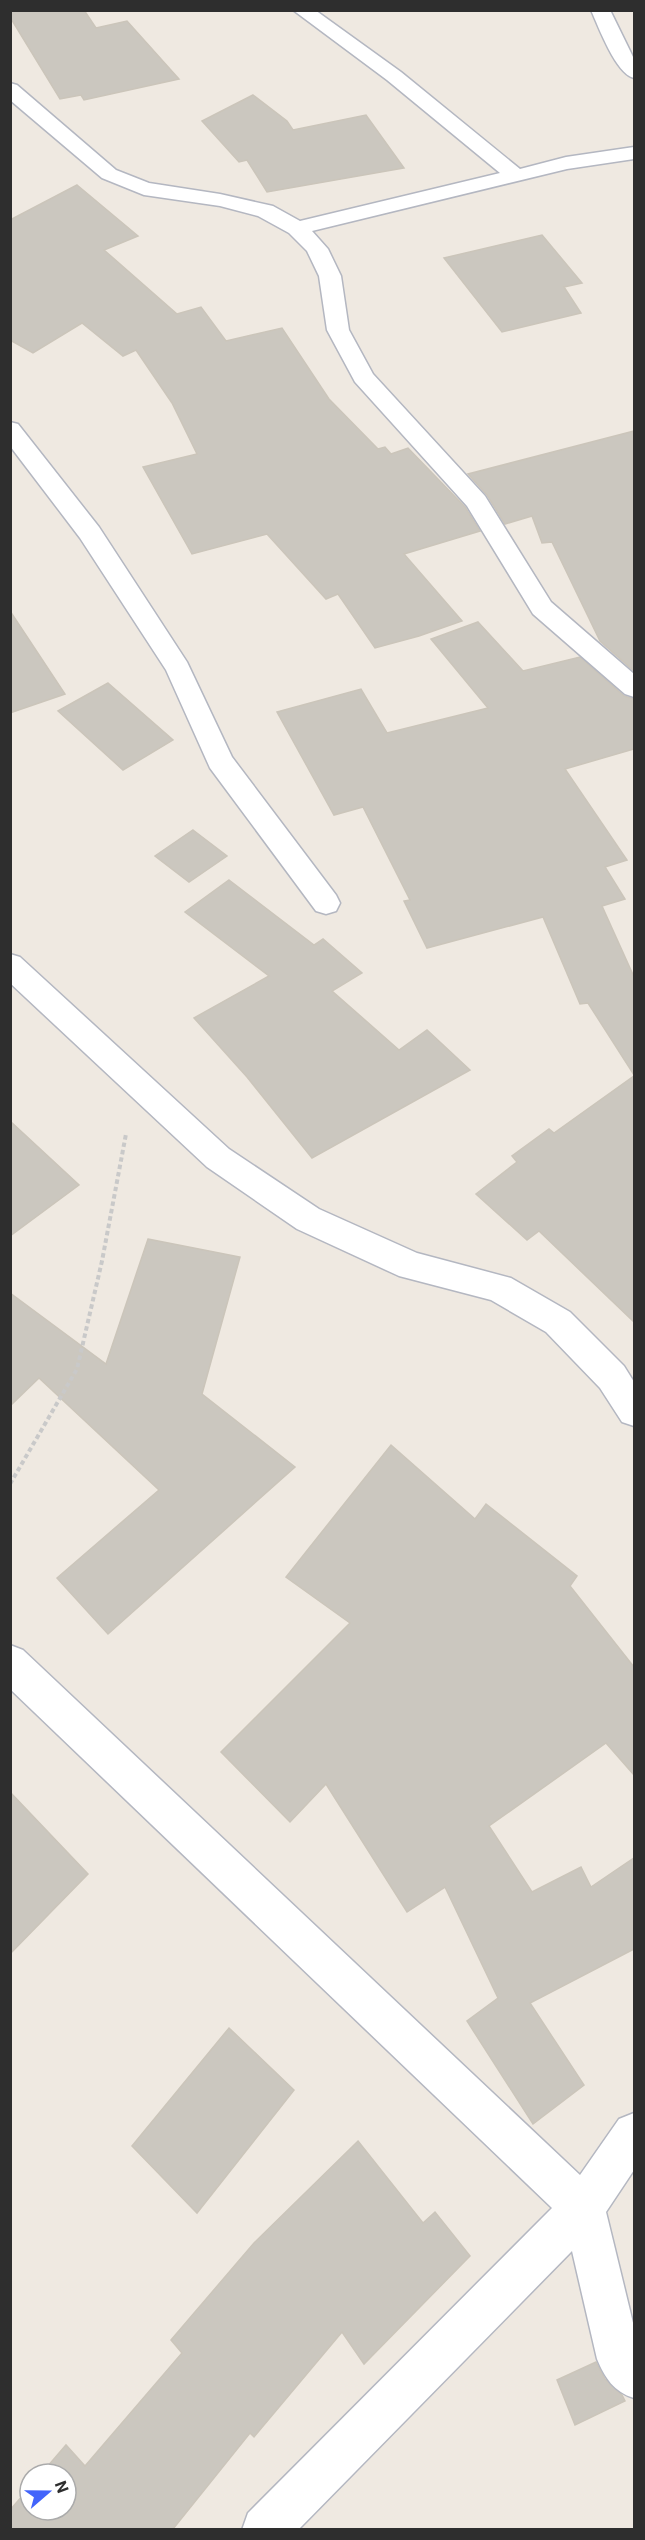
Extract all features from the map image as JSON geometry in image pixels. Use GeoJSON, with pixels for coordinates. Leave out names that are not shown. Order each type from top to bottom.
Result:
{"type":"FeatureCollection","features":[{"type":"Feature","properties":{"kind":"street"},"geometry":{"type":"LineString","coordinates":[[302,10],[394,76],[515,175]]}},
{"type":"Feature","properties":{"kind":"street"},"geometry":{"type":"LineString","coordinates":[[600,10],[627,64],[634,72]]}},
{"type":"Feature","properties":{"kind":"street"},"geometry":{"type":"LineString","coordinates":[[10,89],[109,174],[144,189],[220,200],[265,211],[297,228],[317,249],[330,276],[338,330],[363,377],[476,501],[542,608],[634,688]]}},
{"type":"Feature","properties":{"kind":"street"},"geometry":{"type":"LineString","coordinates":[[297,228],[437,196],[566,162],[634,153]]}},
{"type":"Feature","properties":{"kind":"street"},"geometry":{"type":"LineString","coordinates":[[10,429],[90,533],[178,668],[220,761],[326,903]]}},
{"type":"Feature","properties":{"kind":"street"},"geometry":{"type":"LineString","coordinates":[[10,965],[218,1158],[308,1219],[411,1266],[499,1288],[558,1322],[612,1377],[634,1410]]}},
{"type":"Feature","properties":{"kind":"street"},"geometry":{"type":"LineString","coordinates":[[10,1663],[583,2208],[620,2359],[634,2376]]}},
{"type":"Feature","properties":{"kind":"street"},"geometry":{"type":"LineString","coordinates":[[265,2529],[583,2208],[634,2134]]}},
{"type":"Feature","properties":{"kind":"path"},"geometry":{"type":"LineString","coordinates":[[10,1484],[77,1369],[102,1261],[130,1112],[119,1066]]}},
{"type":"Feature","properties":{"kind":"building"},"geometry":{"type":"Polygon","coordinates":[[[10,10],[84,10],[96,28],[127,21],[179,79],[84,100],[81,95],[60,99],[10,17],[10,10]]]}},
{"type":"Feature","properties":{"kind":"building"},"geometry":{"type":"Polygon","coordinates":[[[253,95],[287,121],[293,130],[366,115],[404,168],[267,192],[247,160],[239,162],[202,121],[253,95]]]}},
{"type":"Feature","properties":{"kind":"building"},"geometry":{"type":"Polygon","coordinates":[[[77,185],[138,236],[104,250],[177,314],[201,307],[226,341],[282,328],[329,399],[378,449],[385,447],[391,454],[408,448],[465,507],[480,531],[404,554],[462,621],[375,648],[338,594],[326,599],[267,534],[192,554],[143,467],[197,454],[172,403],[136,350],[123,356],[82,323],[33,353],[10,340],[10,220],[77,185]]]}},
{"type":"Feature","properties":{"kind":"building"},"geometry":{"type":"Polygon","coordinates":[[[542,235],[582,283],[564,287],[581,313],[502,332],[444,258],[542,235]]]}},
{"type":"Feature","properties":{"kind":"building"},"geometry":{"type":"Polygon","coordinates":[[[634,431],[634,671],[600,641],[552,542],[542,543],[532,516],[505,524],[487,495],[468,474],[634,431]]]}},
{"type":"Feature","properties":{"kind":"building"},"geometry":{"type":"Polygon","coordinates":[[[10,611],[65,694],[10,713],[10,611]]]}},
{"type":"Feature","properties":{"kind":"building"},"geometry":{"type":"Polygon","coordinates":[[[478,622],[523,671],[580,657],[624,696],[634,699],[634,749],[565,769],[627,860],[605,867],[625,899],[602,906],[634,977],[634,1075],[588,1003],[580,1004],[543,917],[427,948],[404,901],[410,900],[363,807],[334,815],[277,712],[361,689],[387,733],[488,708],[431,639],[478,622]]]}},
{"type":"Feature","properties":{"kind":"building"},"geometry":{"type":"Polygon","coordinates":[[[108,683],[173,740],[123,770],[58,711],[108,683]]]}},
{"type":"Feature","properties":{"kind":"building"},"geometry":{"type":"Polygon","coordinates":[[[193,830],[227,856],[189,882],[155,856],[193,830]]]}},
{"type":"Feature","properties":{"kind":"building"},"geometry":{"type":"Polygon","coordinates":[[[229,880],[314,945],[323,939],[362,973],[332,991],[399,1050],[427,1030],[470,1070],[312,1158],[247,1077],[194,1018],[269,976],[185,912],[229,880]]]}},
{"type":"Feature","properties":{"kind":"building"},"geometry":{"type":"Polygon","coordinates":[[[634,1076],[634,1322],[539,1231],[527,1240],[476,1194],[517,1162],[512,1156],[549,1129],[554,1133],[634,1076]]]}},
{"type":"Feature","properties":{"kind":"building"},"geometry":{"type":"Polygon","coordinates":[[[10,1121],[79,1185],[10,1236],[10,1121]]]}},
{"type":"Feature","properties":{"kind":"building"},"geometry":{"type":"Polygon","coordinates":[[[148,1239],[240,1257],[202,1394],[295,1467],[108,1634],[57,1578],[159,1490],[39,1378],[10,1406],[10,1293],[106,1364],[148,1239]]]}},
{"type":"Feature","properties":{"kind":"building"},"geometry":{"type":"Polygon","coordinates":[[[391,1445],[475,1519],[486,1504],[577,1576],[570,1586],[634,1667],[634,1775],[606,1743],[489,1826],[532,1892],[581,1867],[591,1887],[634,1858],[634,1949],[530,2003],[584,2085],[533,2124],[467,2021],[498,1998],[445,1887],[407,1912],[326,1784],[290,1822],[221,1752],[350,1623],[286,1577],[391,1445]]]}},
{"type":"Feature","properties":{"kind":"building"},"geometry":{"type":"Polygon","coordinates":[[[10,1792],[88,1874],[10,1954],[10,1792]]]}},
{"type":"Feature","properties":{"kind":"building"},"geometry":{"type":"Polygon","coordinates":[[[229,2028],[294,2090],[197,2213],[132,2146],[229,2028]]]}},
{"type":"Feature","properties":{"kind":"building"},"geometry":{"type":"Polygon","coordinates":[[[358,2141],[423,2223],[435,2212],[470,2256],[364,2364],[342,2332],[254,2437],[250,2433],[173,2529],[10,2529],[10,2510],[18,2501],[18,2522],[78,2522],[78,2462],[51,2462],[66,2445],[85,2466],[182,2353],[171,2340],[254,2243],[358,2141]]]}},
{"type":"Feature","properties":{"kind":"building"},"geometry":{"type":"Polygon","coordinates":[[[596,2362],[605,2379],[622,2395],[625,2401],[575,2425],[557,2380],[596,2362]]]}}]}
